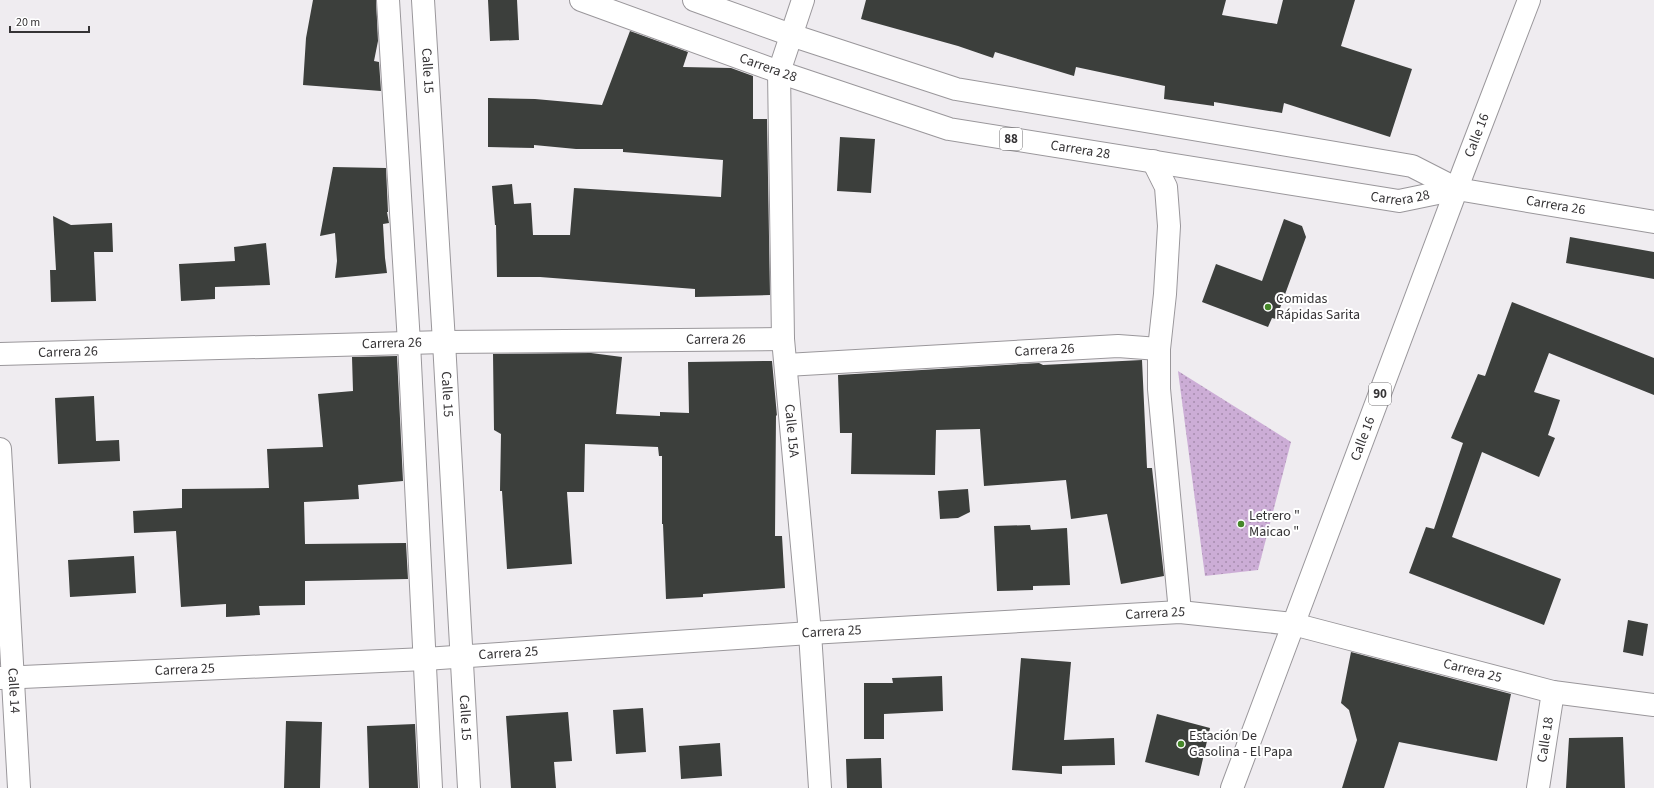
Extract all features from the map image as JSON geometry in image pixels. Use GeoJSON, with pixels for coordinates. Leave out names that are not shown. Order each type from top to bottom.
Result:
{"type":"FeatureCollection","features":[{"type":"Feature","properties":{"kind":"main road"},"geometry":{"type":"LineString","coordinates":[[388,0],[409,343],[431,788]]}},
{"type":"Feature","properties":{"kind":"main road","name":"Calle 15"},"geometry":{"type":"LineString","coordinates":[[423,0],[469,788]]}},
{"type":"Feature","properties":{"kind":"main road","name":"Carrera 28"},"geometry":{"type":"LineString","coordinates":[[581,0],[779,72],[949,129],[1399,201],[1457,189]]}},
{"type":"Feature","properties":{"kind":"main road","name":"Carrera 28"},"geometry":{"type":"LineString","coordinates":[[694,0],[956,90],[1412,166],[1457,189]]}},
{"type":"Feature","properties":{"kind":"main road"},"geometry":{"type":"LineString","coordinates":[[779,72],[803,0]]}},
{"type":"Feature","properties":{"kind":"main road","name":"Calle 16"},"geometry":{"type":"LineString","coordinates":[[1232,788],[1529,0]]}},
{"type":"Feature","properties":{"kind":"main road","name":"Calle 15A"},"geometry":{"type":"LineString","coordinates":[[779,72],[783,339],[810,633],[820,788]]}},
{"type":"Feature","properties":{"kind":"main road"},"geometry":{"type":"LineString","coordinates":[[1153,161],[1166,187],[1169,226],[1165,294],[1159,349],[1160,389],[1180,612]]}},
{"type":"Feature","properties":{"kind":"main road","name":"Carrera 26"},"geometry":{"type":"LineString","coordinates":[[1457,189],[1654,222]]}},
{"type":"Feature","properties":{"kind":"main road","name":"Carrera 26"},"geometry":{"type":"LineString","coordinates":[[0,354],[444,342],[783,339]]}},
{"type":"Feature","properties":{"kind":"main road","name":"Carrera 26"},"geometry":{"type":"LineString","coordinates":[[786,365],[1118,346],[1159,349]]}},
{"type":"Feature","properties":{"kind":"main road","name":"Calle 14"},"geometry":{"type":"LineString","coordinates":[[0,449],[6,678],[19,788]]}},
{"type":"Feature","properties":{"kind":"main road","name":"Carrera 25"},"geometry":{"type":"LineString","coordinates":[[6,678],[461,657],[810,633],[1180,612],[1293,624],[1553,692],[1654,705]]}},
{"type":"Feature","properties":{"kind":"main road","name":"Calle 18"},"geometry":{"type":"LineString","coordinates":[[1538,788],[1553,692]]}},
{"type":"Feature","properties":{"kind":"shaded area"},"geometry":{"type":"Polygon","coordinates":[[[1178,371],[1291,442],[1258,570],[1205,576],[1178,371]]]}},
{"type":"Feature","properties":{"kind":"building"},"geometry":{"type":"Polygon","coordinates":[[[313,0],[376,0],[378,41],[374,61],[379,62],[381,91],[303,85],[306,38],[313,0]]]}},
{"type":"Feature","properties":{"kind":"building"},"geometry":{"type":"Polygon","coordinates":[[[488,0],[517,0],[519,40],[490,41],[488,0]]]}},
{"type":"Feature","properties":{"kind":"building"},"geometry":{"type":"Polygon","coordinates":[[[866,0],[1226,0],[1222,15],[1277,24],[1283,0],[1355,0],[1341,46],[1412,69],[1390,137],[1284,103],[1282,113],[1214,102],[1214,106],[1164,99],[1165,86],[1076,67],[1074,76],[995,52],[993,58],[958,46],[861,19],[866,0]]]}},
{"type":"Feature","properties":{"kind":"building"},"geometry":{"type":"Polygon","coordinates":[[[630,31],[688,52],[683,67],[731,68],[753,76],[753,119],[767,119],[770,295],[695,297],[695,289],[540,277],[497,277],[496,225],[492,186],[512,184],[514,204],[531,203],[533,235],[570,235],[574,188],[721,197],[723,160],[623,152],[623,149],[576,149],[534,145],[534,148],[488,147],[488,98],[535,99],[602,105],[630,31]]]}},
{"type":"Feature","properties":{"kind":"building"},"geometry":{"type":"Polygon","coordinates":[[[840,137],[875,139],[871,193],[837,191],[840,137]]]}},
{"type":"Feature","properties":{"kind":"building"},"geometry":{"type":"Polygon","coordinates":[[[333,167],[386,168],[387,212],[389,223],[383,224],[387,273],[335,278],[337,261],[335,233],[320,236],[333,167]]]}},
{"type":"Feature","properties":{"kind":"building"},"geometry":{"type":"Polygon","coordinates":[[[53,216],[71,225],[112,223],[113,252],[94,252],[96,301],[51,302],[50,270],[56,270],[53,216]]]}},
{"type":"Feature","properties":{"kind":"building"},"geometry":{"type":"Polygon","coordinates":[[[1284,219],[1302,226],[1306,237],[1276,319],[1272,318],[1268,327],[1202,302],[1216,264],[1262,281],[1284,219]]]}},
{"type":"Feature","properties":{"kind":"building"},"geometry":{"type":"Polygon","coordinates":[[[1570,237],[1654,252],[1654,279],[1566,263],[1570,237]]]}},
{"type":"Feature","properties":{"kind":"building"},"geometry":{"type":"Polygon","coordinates":[[[266,243],[270,285],[215,287],[215,299],[181,301],[179,264],[235,261],[234,247],[266,243]]]}},
{"type":"Feature","properties":{"kind":"building"},"geometry":{"type":"Polygon","coordinates":[[[1512,302],[1654,358],[1654,395],[1549,353],[1534,392],[1560,400],[1548,435],[1555,438],[1539,477],[1482,452],[1452,537],[1561,579],[1544,625],[1409,573],[1426,527],[1434,529],[1463,443],[1451,438],[1478,374],[1485,376],[1512,302]]]}},
{"type":"Feature","properties":{"kind":"building"},"geometry":{"type":"Polygon","coordinates":[[[591,353],[622,357],[616,414],[660,416],[660,412],[689,413],[688,362],[772,361],[777,416],[776,415],[775,536],[782,536],[785,588],[703,594],[703,597],[666,599],[662,524],[662,456],[659,456],[658,447],[585,444],[584,492],[567,492],[572,564],[507,569],[502,491],[500,491],[501,434],[494,430],[493,354],[591,353]]]}},
{"type":"Feature","properties":{"kind":"building"},"geometry":{"type":"Polygon","coordinates":[[[397,356],[403,481],[358,485],[359,499],[304,502],[305,544],[406,543],[408,579],[305,581],[305,605],[259,606],[260,615],[226,617],[226,604],[181,607],[176,531],[134,533],[133,511],[182,508],[182,489],[269,488],[267,449],[323,447],[318,394],[353,391],[352,357],[397,356]]]}},
{"type":"Feature","properties":{"kind":"building"},"geometry":{"type":"Polygon","coordinates":[[[1142,360],[1147,468],[1152,468],[1164,576],[1121,584],[1107,514],[1071,519],[1066,480],[984,486],[980,429],[936,430],[935,475],[851,474],[852,433],[840,433],[838,375],[1039,363],[1043,365],[1142,360]]]}},
{"type":"Feature","properties":{"kind":"building"},"geometry":{"type":"Polygon","coordinates":[[[94,396],[96,441],[119,440],[120,461],[58,464],[55,398],[94,396]]]}},
{"type":"Feature","properties":{"kind":"building"},"geometry":{"type":"Polygon","coordinates":[[[968,489],[970,512],[958,518],[940,519],[938,491],[968,489]]]}},
{"type":"Feature","properties":{"kind":"building"},"geometry":{"type":"Polygon","coordinates":[[[1030,525],[1031,530],[1067,528],[1070,585],[1033,586],[1033,590],[997,591],[994,526],[1030,525]]]}},
{"type":"Feature","properties":{"kind":"building"},"geometry":{"type":"Polygon","coordinates":[[[134,556],[136,593],[70,597],[68,560],[134,556]]]}},
{"type":"Feature","properties":{"kind":"building"},"geometry":{"type":"Polygon","coordinates":[[[1628,620],[1648,624],[1643,656],[1623,652],[1628,620]]]}},
{"type":"Feature","properties":{"kind":"building"},"geometry":{"type":"Polygon","coordinates":[[[1351,652],[1511,694],[1497,761],[1399,742],[1384,788],[1342,788],[1357,740],[1349,710],[1341,703],[1351,652]]]}},
{"type":"Feature","properties":{"kind":"building"},"geometry":{"type":"Polygon","coordinates":[[[1021,658],[1071,662],[1064,740],[1114,738],[1115,765],[1062,766],[1062,774],[1012,770],[1021,658]]]}},
{"type":"Feature","properties":{"kind":"building"},"geometry":{"type":"Polygon","coordinates":[[[942,676],[943,711],[884,714],[884,739],[864,739],[864,683],[893,683],[892,678],[942,676]]]}},
{"type":"Feature","properties":{"kind":"building"},"geometry":{"type":"Polygon","coordinates":[[[643,708],[646,752],[616,754],[613,710],[643,708]]]}},
{"type":"Feature","properties":{"kind":"building"},"geometry":{"type":"Polygon","coordinates":[[[568,712],[572,761],[554,762],[556,788],[511,788],[506,716],[568,712]]]}},
{"type":"Feature","properties":{"kind":"building"},"geometry":{"type":"Polygon","coordinates":[[[1157,714],[1210,728],[1199,776],[1145,762],[1157,714]]]}},
{"type":"Feature","properties":{"kind":"building"},"geometry":{"type":"Polygon","coordinates":[[[286,721],[322,722],[320,788],[284,788],[286,721]]]}},
{"type":"Feature","properties":{"kind":"building"},"geometry":{"type":"Polygon","coordinates":[[[415,724],[418,788],[369,788],[367,726],[415,724]]]}},
{"type":"Feature","properties":{"kind":"building"},"geometry":{"type":"Polygon","coordinates":[[[1623,737],[1625,788],[1566,788],[1569,738],[1623,737]]]}},
{"type":"Feature","properties":{"kind":"building"},"geometry":{"type":"Polygon","coordinates":[[[720,743],[722,776],[681,779],[679,746],[720,743]]]}},
{"type":"Feature","properties":{"kind":"building"},"geometry":{"type":"Polygon","coordinates":[[[881,758],[882,788],[847,788],[846,759],[881,758]]]}},
{"type":"Feature","properties":{"kind":"place","name":"Comidas Rápidas Sarita"},"geometry":{"type":"Point","coordinates":[1268,307]}},
{"type":"Feature","properties":{"kind":"place","name":"Letrero \" Maicao \""},"geometry":{"type":"Point","coordinates":[1241,524]}},
{"type":"Feature","properties":{"kind":"place","name":"Estación De Gasolina - El Papa"},"geometry":{"type":"Point","coordinates":[1181,744]}}]}
